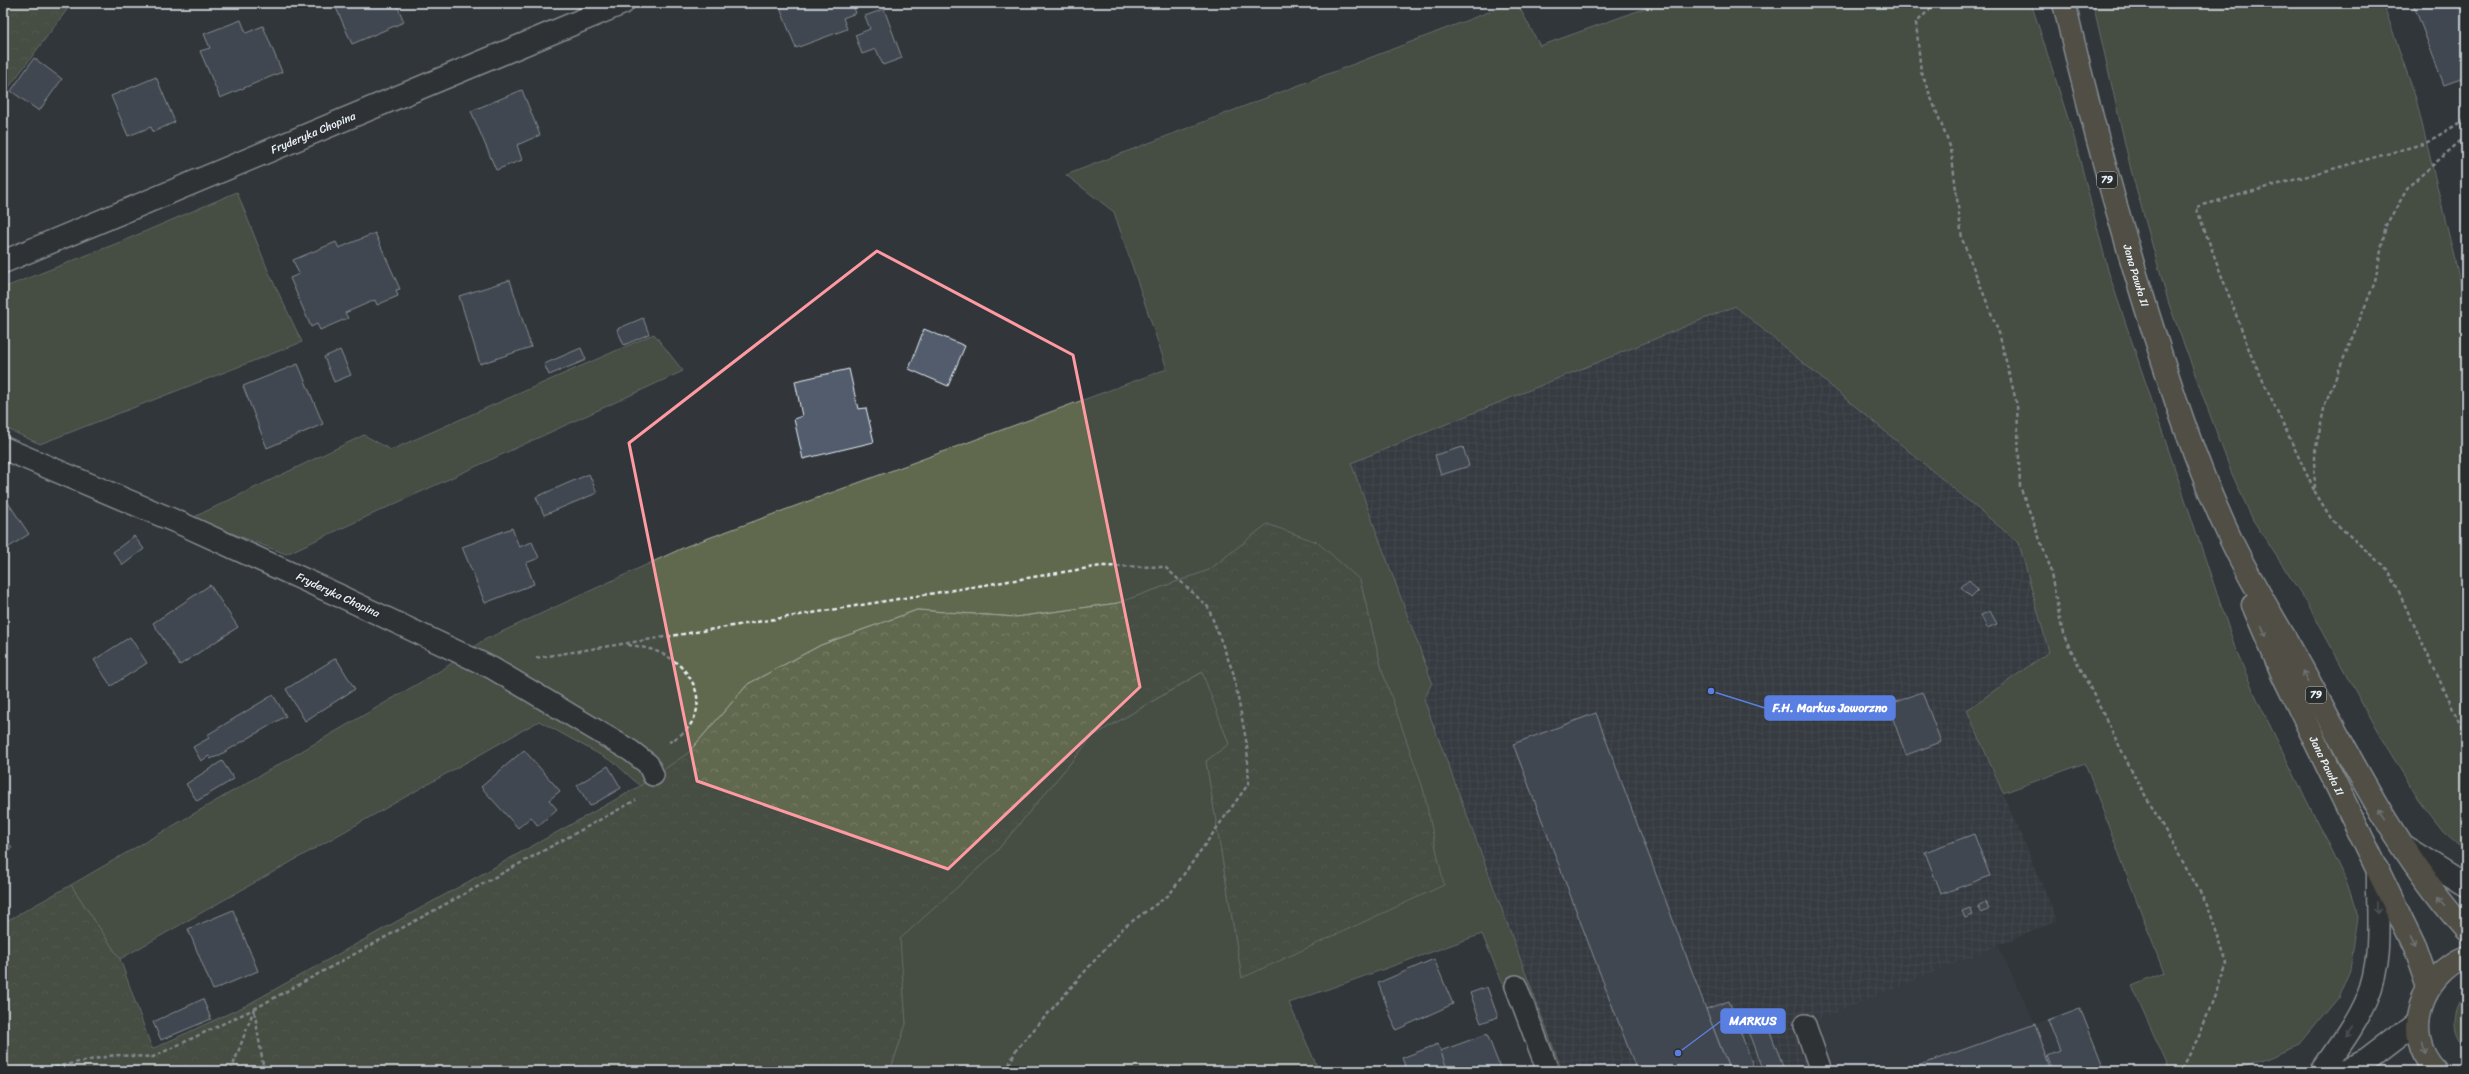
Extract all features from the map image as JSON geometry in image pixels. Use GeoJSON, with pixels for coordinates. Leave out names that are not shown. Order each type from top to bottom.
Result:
{"type":"FeatureCollection","features":[{"type":"Feature","properties":{"kind":"main road","name":"Jana Pawła II"},"geometry":{"type":"LineString","coordinates":[[2064,3],[2088,108],[2119,222],[2185,427],[2232,542],[2246,588],[2282,673],[2415,946],[2429,987]]}},
{"type":"Feature","properties":{"kind":"main road","name":"Jana Pawła II"},"geometry":{"type":"LineString","coordinates":[[2232,542],[2358,772],[2405,847],[2441,899],[2466,930]]}},
{"type":"Feature","properties":{"kind":"main road"},"geometry":{"type":"LineString","coordinates":[[2436,1071],[2425,1055],[2418,1021],[2420,1009],[2429,987],[2444,970],[2466,957]]}},
{"type":"Feature","properties":{"kind":"street","name":"Fryderyka Chopina"},"geometry":{"type":"LineString","coordinates":[[3,262],[623,3]]}},
{"type":"Feature","properties":{"kind":"street","name":"Fryderyka Chopina"},"geometry":{"type":"LineString","coordinates":[[3,448],[175,521],[340,596]]}},
{"type":"Feature","properties":{"kind":"street"},"geometry":{"type":"LineString","coordinates":[[2405,847],[2466,884]]}},
{"type":"Feature","properties":{"kind":"street"},"geometry":{"type":"LineString","coordinates":[[2322,1071],[2357,1018],[2367,998],[2374,978],[2379,946],[2378,869]]}},
{"type":"Feature","properties":{"kind":"street"},"geometry":{"type":"LineString","coordinates":[[2346,1071],[2384,1048],[2418,1021]]}},
{"type":"Feature","properties":{"kind":"lane","name":"Fryderyka Chopina"},"geometry":{"type":"LineString","coordinates":[[340,596],[492,668],[632,751],[648,764],[653,774]]}},
{"type":"Feature","properties":{"kind":"lane"},"geometry":{"type":"LineString","coordinates":[[1516,986],[1548,1071]]}},
{"type":"Feature","properties":{"kind":"lane"},"geometry":{"type":"LineString","coordinates":[[1805,1025],[1821,1071]]}},
{"type":"Feature","properties":{"kind":"path"},"geometry":{"type":"LineString","coordinates":[[1936,3],[1916,23],[1921,72],[1951,149],[1962,239],[1999,333],[2017,405],[2020,486],[2049,564],[2063,634],[2136,779],[2208,906],[2227,964],[2200,1034],[2181,1071]]}},
{"type":"Feature","properties":{"kind":"path"},"geometry":{"type":"LineString","coordinates":[[2466,119],[2426,143],[2196,207],[2251,354],[2315,492],[2332,520],[2389,570],[2466,737]]}},
{"type":"Feature","properties":{"kind":"path"},"geometry":{"type":"LineString","coordinates":[[2315,492],[2314,457],[2325,404],[2375,282],[2386,225],[2409,186],[2466,136]]}},
{"type":"Feature","properties":{"kind":"path"},"geometry":{"type":"LineString","coordinates":[[492,668],[546,656],[1101,566],[1165,567],[1208,607],[1233,672],[1247,744],[1249,783],[1169,895],[1124,927],[1016,1050],[1006,1071]]}},
{"type":"Feature","properties":{"kind":"path"},"geometry":{"type":"LineString","coordinates":[[624,644],[646,647],[678,664],[692,680],[698,703],[693,723],[679,737],[660,746],[632,751]]}},
{"type":"Feature","properties":{"kind":"path"},"geometry":{"type":"LineString","coordinates":[[34,1071],[115,1055],[153,1057],[254,1009],[634,801],[647,792],[652,785],[653,774]]}},
{"type":"Feature","properties":{"kind":"path"},"geometry":{"type":"LineString","coordinates":[[231,1071],[254,1009]]}},
{"type":"Feature","properties":{"kind":"path"},"geometry":{"type":"LineString","coordinates":[[254,1009],[264,1071]]}},
{"type":"Feature","properties":{"kind":"highlighted area"},"geometry":{"type":"Polygon","coordinates":[[[877,251],[1073,355],[1140,687],[948,869],[697,781],[629,443],[877,251]]]}},
{"type":"Feature","properties":{"kind":"shaded area"},"geometry":{"type":"Polygon","coordinates":[[[1735,306],[2019,543],[2049,652],[1967,711],[2058,921],[1794,1030],[1809,1071],[1562,1071],[1424,700],[1432,682],[1351,463],[1735,306]]]}},
{"type":"Feature","properties":{"kind":"shaded area"},"geometry":{"type":"Polygon","coordinates":[[[1998,945],[2035,1024],[2080,1008],[2105,1071],[1809,1071],[1794,1030],[1998,945]]]}},
{"type":"Feature","properties":{"kind":"green space"},"geometry":{"type":"Polygon","coordinates":[[[7,3],[72,3],[3,95],[3,8],[7,3]]]}},
{"type":"Feature","properties":{"kind":"green space"},"geometry":{"type":"Polygon","coordinates":[[[1512,3],[1517,3],[1540,46],[1660,3],[2031,3],[2074,137],[2109,274],[2237,653],[2257,699],[2347,883],[2358,917],[2350,970],[2338,998],[2299,1045],[2237,1071],[2170,1071],[2132,986],[2164,973],[2085,763],[2003,793],[1967,710],[2049,652],[2019,543],[1735,306],[1351,463],[1432,682],[1424,700],[1562,1071],[1539,1071],[1482,934],[1289,1003],[1319,1071],[890,1071],[906,1024],[899,939],[995,853],[1093,736],[1203,672],[1229,744],[1206,761],[1242,978],[1382,670],[1360,580],[1268,524],[1209,570],[1118,603],[1016,617],[917,610],[821,645],[748,684],[688,753],[640,786],[615,763],[539,721],[120,959],[71,885],[445,668],[482,641],[687,546],[1167,369],[1114,212],[1066,175],[1512,3]]]}},
{"type":"Feature","properties":{"kind":"green space"},"geometry":{"type":"Polygon","coordinates":[[[2093,3],[2383,3],[2416,99],[2466,306],[2466,851],[2443,831],[2419,800],[2377,731],[2309,606],[2253,520],[2232,474],[2169,304],[2131,170],[2093,3]]]}},
{"type":"Feature","properties":{"kind":"green space"},"geometry":{"type":"Polygon","coordinates":[[[237,192],[269,273],[302,342],[40,444],[3,427],[3,288],[123,241],[237,192]]]}},
{"type":"Feature","properties":{"kind":"green space"},"geometry":{"type":"Polygon","coordinates":[[[654,334],[683,371],[286,554],[192,518],[364,435],[391,450],[654,334]]]}},
{"type":"Feature","properties":{"kind":"green space"},"geometry":{"type":"Polygon","coordinates":[[[1267,524],[1317,542],[1360,580],[1382,670],[1423,788],[1444,885],[1242,978],[1206,761],[1229,744],[1202,672],[1093,736],[995,853],[900,939],[906,1024],[890,1071],[3,1071],[3,923],[71,885],[120,959],[152,1049],[245,1006],[640,786],[688,753],[748,684],[821,645],[917,610],[1016,617],[1118,603],[1209,570],[1267,524]]]}},
{"type":"Feature","properties":{"kind":"green space"},"geometry":{"type":"Polygon","coordinates":[[[2466,993],[2466,1049],[2456,1036],[2454,1021],[2461,999],[2466,993]]]}},
{"type":"Feature","properties":{"kind":"building"},"geometry":{"type":"Polygon","coordinates":[[[334,3],[396,3],[404,22],[352,44],[334,3]]]}},
{"type":"Feature","properties":{"kind":"building"},"geometry":{"type":"Polygon","coordinates":[[[778,3],[852,3],[856,13],[843,18],[847,29],[796,48],[778,3]]]}},
{"type":"Feature","properties":{"kind":"building"},"geometry":{"type":"Polygon","coordinates":[[[2413,3],[2466,3],[2466,77],[2444,85],[2413,3]]]}},
{"type":"Feature","properties":{"kind":"building"},"geometry":{"type":"Polygon","coordinates":[[[884,9],[902,58],[883,65],[876,49],[862,54],[855,35],[870,29],[865,16],[884,9]]]}},
{"type":"Feature","properties":{"kind":"building"},"geometry":{"type":"Polygon","coordinates":[[[241,20],[246,33],[263,26],[282,72],[220,98],[200,51],[210,48],[204,34],[241,20]]]}},
{"type":"Feature","properties":{"kind":"building"},"geometry":{"type":"Polygon","coordinates":[[[34,58],[62,79],[39,111],[11,91],[34,58]]]}},
{"type":"Feature","properties":{"kind":"building"},"geometry":{"type":"Polygon","coordinates":[[[156,77],[175,122],[153,132],[151,127],[128,136],[111,96],[156,77]]]}},
{"type":"Feature","properties":{"kind":"building"},"geometry":{"type":"Polygon","coordinates":[[[522,90],[540,135],[517,145],[522,160],[496,170],[471,111],[522,90]]]}},
{"type":"Feature","properties":{"kind":"building"},"geometry":{"type":"Polygon","coordinates":[[[375,233],[400,289],[396,290],[398,296],[377,305],[375,300],[345,313],[348,318],[320,330],[317,324],[311,327],[290,278],[299,274],[293,260],[336,242],[339,248],[375,233]]]}},
{"type":"Feature","properties":{"kind":"building"},"geometry":{"type":"Polygon","coordinates":[[[510,280],[531,347],[480,364],[459,296],[510,280]]]}},
{"type":"Feature","properties":{"kind":"building"},"geometry":{"type":"Polygon","coordinates":[[[643,318],[649,334],[624,345],[617,329],[643,318]]]}},
{"type":"Feature","properties":{"kind":"building"},"geometry":{"type":"Polygon","coordinates":[[[924,329],[965,346],[948,386],[909,369],[924,329]]]}},
{"type":"Feature","properties":{"kind":"building"},"geometry":{"type":"Polygon","coordinates":[[[581,348],[586,360],[549,375],[544,364],[581,348]]]}},
{"type":"Feature","properties":{"kind":"building"},"geometry":{"type":"Polygon","coordinates":[[[340,350],[351,375],[334,382],[324,357],[340,350]]]}},
{"type":"Feature","properties":{"kind":"building"},"geometry":{"type":"Polygon","coordinates":[[[298,364],[323,424],[267,448],[243,386],[298,364]]]}},
{"type":"Feature","properties":{"kind":"building"},"geometry":{"type":"Polygon","coordinates":[[[849,369],[858,409],[866,408],[874,442],[803,459],[794,419],[802,416],[795,381],[849,369]]]}},
{"type":"Feature","properties":{"kind":"building"},"geometry":{"type":"Polygon","coordinates":[[[1463,447],[1469,466],[1441,475],[1435,455],[1463,447]]]}},
{"type":"Feature","properties":{"kind":"building"},"geometry":{"type":"Polygon","coordinates":[[[589,474],[597,493],[544,515],[536,497],[589,474]]]}},
{"type":"Feature","properties":{"kind":"building"},"geometry":{"type":"Polygon","coordinates":[[[3,495],[29,534],[3,551],[3,495]]]}},
{"type":"Feature","properties":{"kind":"building"},"geometry":{"type":"Polygon","coordinates":[[[512,528],[519,547],[532,542],[539,558],[526,563],[534,584],[485,603],[462,547],[512,528]]]}},
{"type":"Feature","properties":{"kind":"building"},"geometry":{"type":"Polygon","coordinates":[[[134,536],[144,549],[123,565],[113,552],[134,536]]]}},
{"type":"Feature","properties":{"kind":"building"},"geometry":{"type":"Polygon","coordinates":[[[1969,580],[1978,590],[1971,597],[1961,587],[1969,580]]]}},
{"type":"Feature","properties":{"kind":"building"},"geometry":{"type":"Polygon","coordinates":[[[210,585],[238,627],[180,665],[153,623],[210,585]]]}},
{"type":"Feature","properties":{"kind":"building"},"geometry":{"type":"Polygon","coordinates":[[[1990,611],[1997,624],[1987,628],[1981,615],[1990,611]]]}},
{"type":"Feature","properties":{"kind":"building"},"geometry":{"type":"Polygon","coordinates":[[[130,637],[147,663],[111,686],[94,660],[130,637]]]}},
{"type":"Feature","properties":{"kind":"building"},"geometry":{"type":"Polygon","coordinates":[[[336,658],[355,689],[305,721],[286,689],[336,658]]]}},
{"type":"Feature","properties":{"kind":"building"},"geometry":{"type":"Polygon","coordinates":[[[1922,692],[1941,742],[1906,755],[1888,705],[1922,692]]]}},
{"type":"Feature","properties":{"kind":"building"},"geometry":{"type":"Polygon","coordinates":[[[273,695],[286,716],[218,756],[210,759],[209,756],[201,761],[193,747],[209,738],[207,735],[273,695]]]}},
{"type":"Feature","properties":{"kind":"building"},"geometry":{"type":"Polygon","coordinates":[[[1596,713],[1730,1071],[1637,1071],[1513,744],[1596,713]]]}},
{"type":"Feature","properties":{"kind":"building"},"geometry":{"type":"Polygon","coordinates":[[[524,750],[560,791],[549,800],[557,809],[538,826],[531,817],[518,828],[481,787],[524,750]]]}},
{"type":"Feature","properties":{"kind":"building"},"geometry":{"type":"Polygon","coordinates":[[[222,761],[234,779],[197,801],[186,784],[222,761]]]}},
{"type":"Feature","properties":{"kind":"building"},"geometry":{"type":"Polygon","coordinates":[[[608,766],[621,788],[590,806],[577,785],[608,766]]]}},
{"type":"Feature","properties":{"kind":"building"},"geometry":{"type":"Polygon","coordinates":[[[1974,834],[1990,876],[1941,894],[1925,852],[1974,834]]]}},
{"type":"Feature","properties":{"kind":"building"},"geometry":{"type":"Polygon","coordinates":[[[4,835],[12,848],[3,853],[3,836],[4,835]]]}},
{"type":"Feature","properties":{"kind":"building"},"geometry":{"type":"Polygon","coordinates":[[[1985,902],[1989,909],[1982,913],[1978,906],[1985,902]]]}},
{"type":"Feature","properties":{"kind":"building"},"geometry":{"type":"Polygon","coordinates":[[[1970,908],[1973,915],[1965,918],[1962,911],[1970,908]]]}},
{"type":"Feature","properties":{"kind":"building"},"geometry":{"type":"Polygon","coordinates":[[[233,910],[258,971],[213,990],[188,929],[233,910]]]}},
{"type":"Feature","properties":{"kind":"building"},"geometry":{"type":"Polygon","coordinates":[[[1434,959],[1453,1004],[1396,1030],[1378,983],[1434,959]]]}},
{"type":"Feature","properties":{"kind":"building"},"geometry":{"type":"Polygon","coordinates":[[[1487,987],[1498,1017],[1481,1023],[1470,993],[1487,987]]]}},
{"type":"Feature","properties":{"kind":"building"},"geometry":{"type":"Polygon","coordinates":[[[203,999],[211,1019],[161,1040],[153,1022],[203,999]]]}},
{"type":"Feature","properties":{"kind":"building"},"geometry":{"type":"Polygon","coordinates":[[[1729,1001],[1755,1071],[1730,1071],[1706,1009],[1729,1001]]]}},
{"type":"Feature","properties":{"kind":"building"},"geometry":{"type":"Polygon","coordinates":[[[2080,1008],[2105,1071],[2054,1071],[2048,1056],[2060,1051],[2048,1020],[2080,1008]]]}},
{"type":"Feature","properties":{"kind":"building"},"geometry":{"type":"Polygon","coordinates":[[[1764,1016],[1785,1071],[1763,1071],[1745,1023],[1764,1016]]]}},
{"type":"Feature","properties":{"kind":"building"},"geometry":{"type":"Polygon","coordinates":[[[2035,1024],[2052,1071],[1910,1071],[1909,1069],[2035,1024]]]}},
{"type":"Feature","properties":{"kind":"building"},"geometry":{"type":"Polygon","coordinates":[[[1487,1034],[1501,1070],[1448,1071],[1440,1051],[1487,1034]]]}},
{"type":"Feature","properties":{"kind":"building"},"geometry":{"type":"Polygon","coordinates":[[[1438,1044],[1448,1071],[1407,1071],[1402,1058],[1438,1044]]]}},
{"type":"Feature","properties":{"kind":"place","name":"F.H. Markus Jaworzno"},"geometry":{"type":"Point","coordinates":[1711,691]}},
{"type":"Feature","properties":{"kind":"place","name":"MARKUS"},"geometry":{"type":"Point","coordinates":[1678,1053]}}]}
